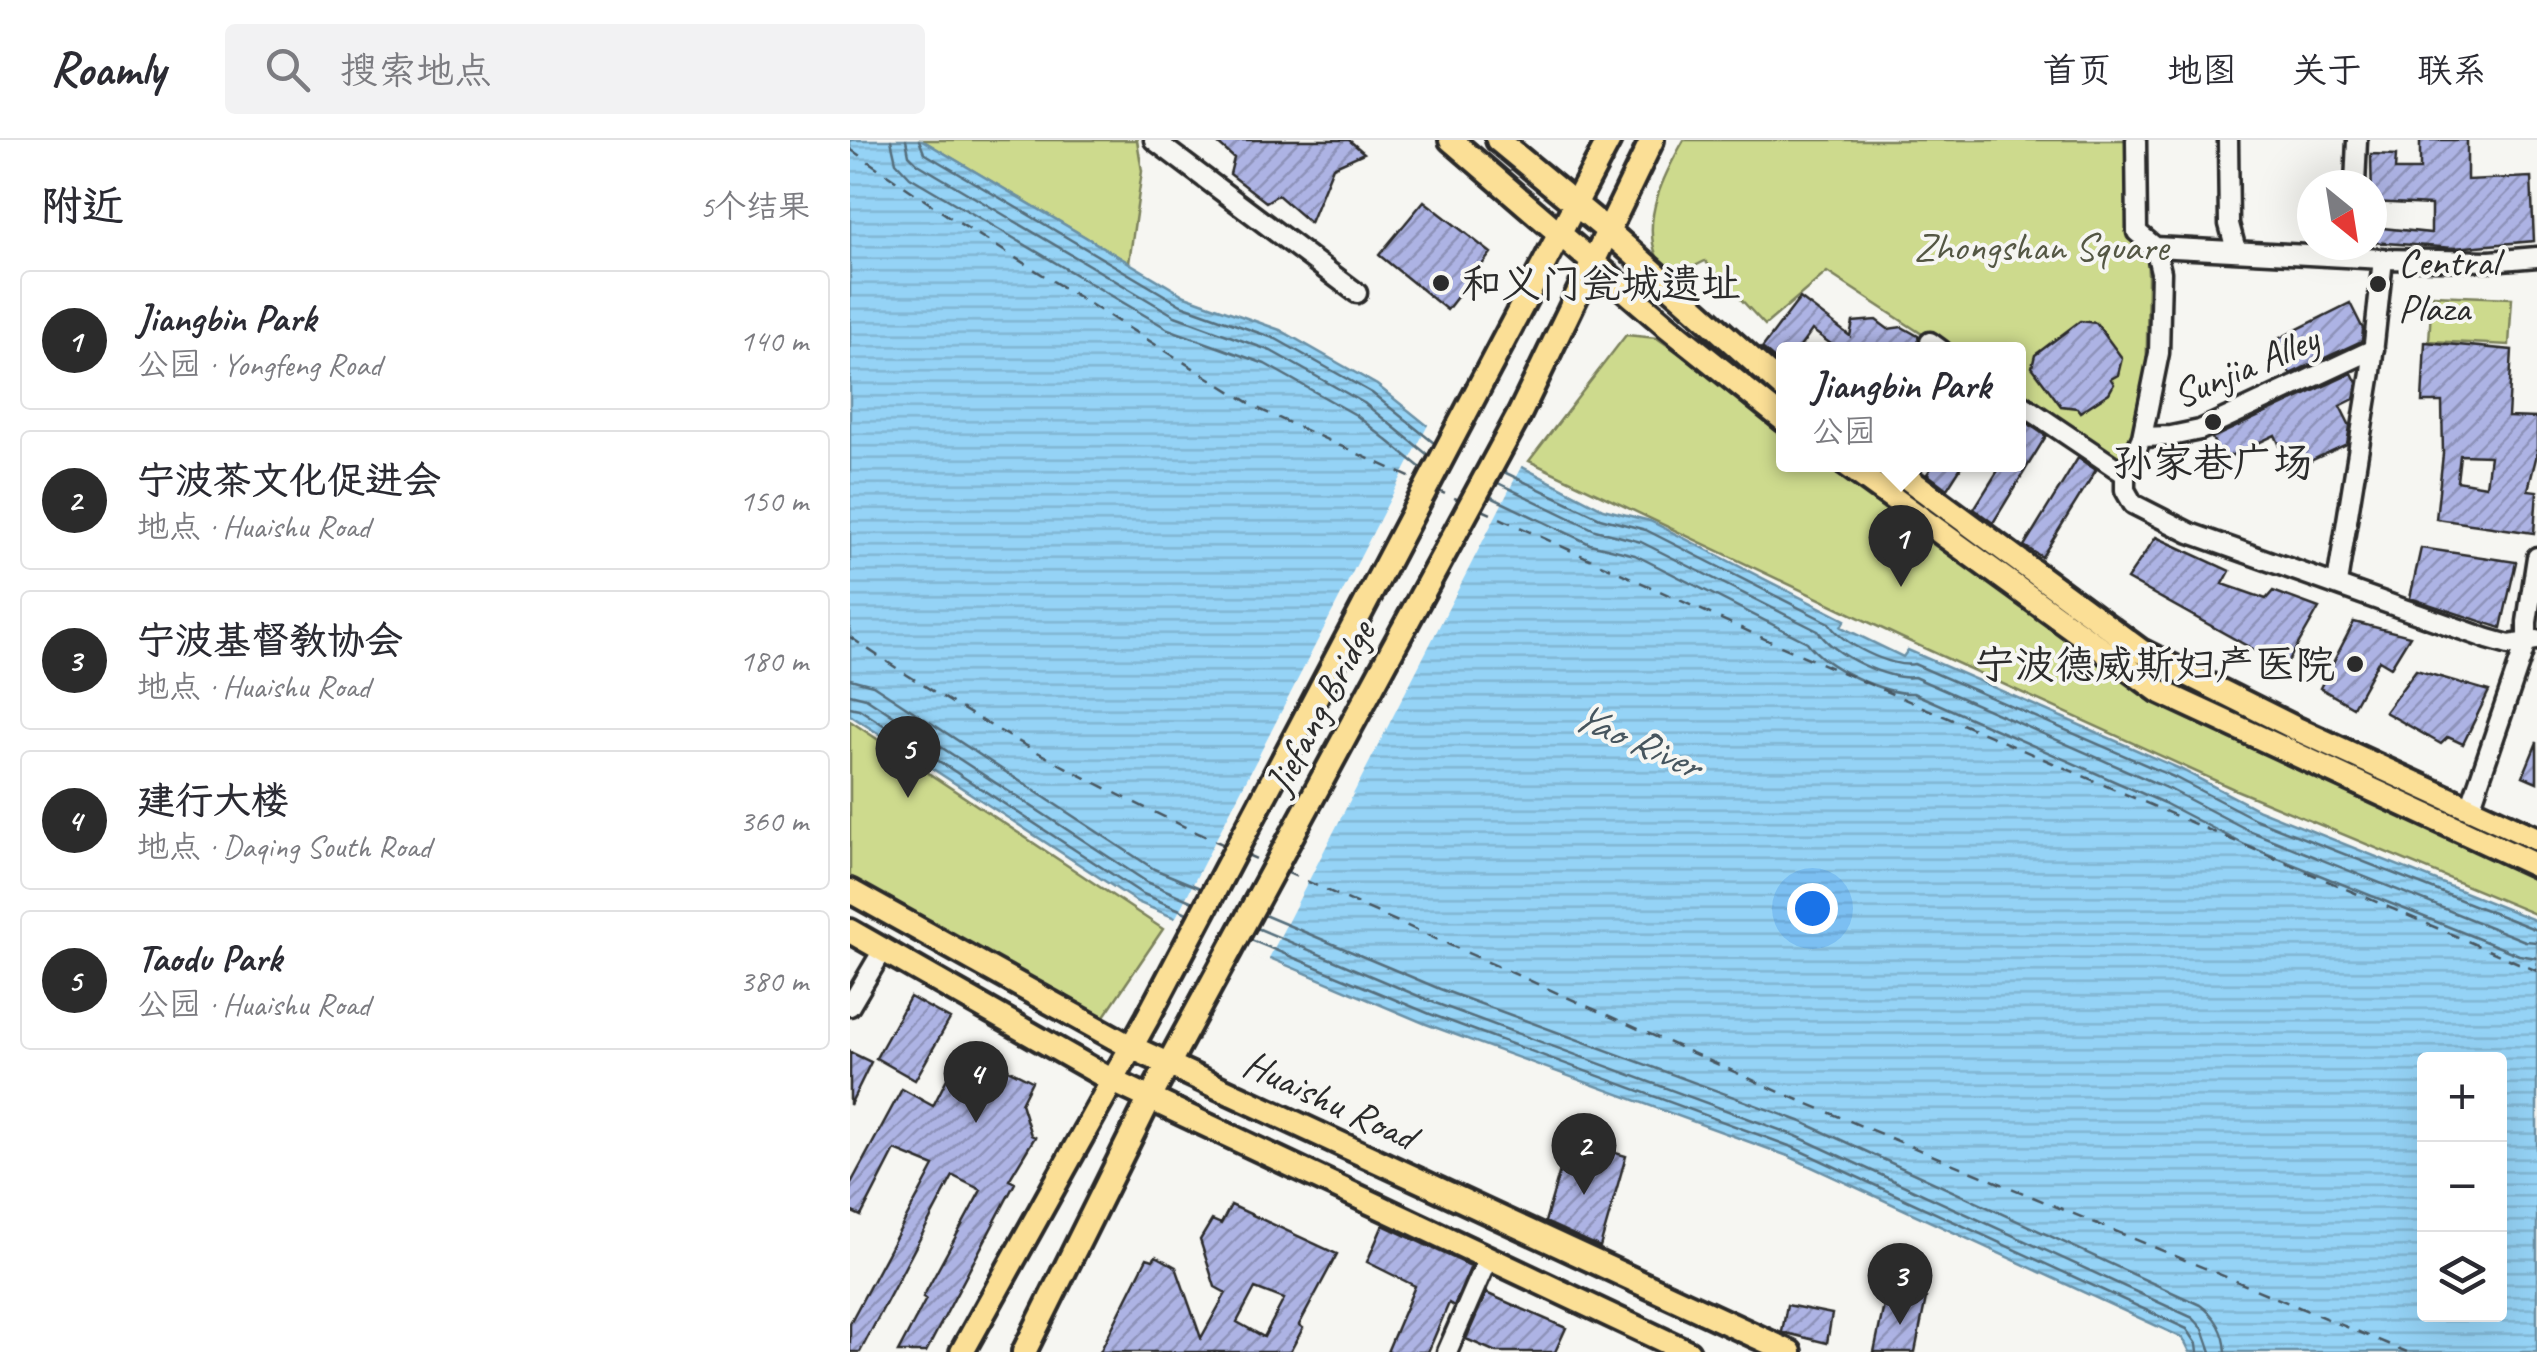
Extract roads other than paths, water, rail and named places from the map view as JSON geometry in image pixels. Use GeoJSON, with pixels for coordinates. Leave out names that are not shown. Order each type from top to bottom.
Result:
{"type":"FeatureCollection","features":[{"type":"Feature","properties":{"kind":"main road"},"geometry":{"type":"LineString","coordinates":[[1451,140],[1776,413]]}},
{"type":"Feature","properties":{"kind":"main road"},"geometry":{"type":"LineString","coordinates":[[1498,140],[1776,381]]}},
{"type":"Feature","properties":{"kind":"main road","name":"Jiefang Bridge"},"geometry":{"type":"LineString","coordinates":[[962,1352],[1149,1016],[1609,140]]}},
{"type":"Feature","properties":{"kind":"main road","name":"Jiefang Bridge"},"geometry":{"type":"LineString","coordinates":[[1024,1352],[1150,1098],[1520,415],[1652,140]]}},
{"type":"Feature","properties":{"kind":"main road"},"geometry":{"type":"LineString","coordinates":[[1857,472],[2159,691],[2537,866]]}},
{"type":"Feature","properties":{"kind":"main road"},"geometry":{"type":"LineString","coordinates":[[1899,472],[2141,651],[2299,730],[2537,839]]}},
{"type":"Feature","properties":{"kind":"main road","name":"Huaishu Road"},"geometry":{"type":"LineString","coordinates":[[850,892],[1131,1048],[1790,1352]]}},
{"type":"Feature","properties":{"kind":"main road","name":"Huaishu Road"},"geometry":{"type":"LineString","coordinates":[[850,931],[1113,1081],[1688,1352]]}},
{"type":"Feature","properties":{"kind":"street"},"geometry":{"type":"LineString","coordinates":[[1154,140],[1357,293]]}},
{"type":"Feature","properties":{"kind":"street"},"geometry":{"type":"LineString","coordinates":[[2136,140],[2137,232],[2155,247],[2161,272],[2159,353],[2142,437],[2125,474],[2125,490],[2133,504],[2190,533],[2488,639],[2509,645],[2532,640]]}},
{"type":"Feature","properties":{"kind":"street"},"geometry":{"type":"LineString","coordinates":[[2228,140],[2229,224],[2236,250]]}},
{"type":"Feature","properties":{"kind":"street"},"geometry":{"type":"LineString","coordinates":[[2355,170],[2356,140]]}},
{"type":"Feature","properties":{"kind":"street"},"geometry":{"type":"LineString","coordinates":[[2155,247],[2297,250]]}},
{"type":"Feature","properties":{"kind":"street"},"geometry":{"type":"LineString","coordinates":[[2387,259],[2490,261],[2537,257]]}},
{"type":"Feature","properties":{"kind":"street","name":"Sunjia Alley"},"geometry":{"type":"LineString","coordinates":[[2336,583],[2354,488],[2383,260]]}},
{"type":"Feature","properties":{"kind":"street","name":"Sunjia Alley"},"geometry":{"type":"LineString","coordinates":[[2142,437],[2200,430],[2374,349]]}},
{"type":"Feature","properties":{"kind":"street"},"geometry":{"type":"LineString","coordinates":[[2026,407],[2125,474]]}},
{"type":"Feature","properties":{"kind":"street"},"geometry":{"type":"LineString","coordinates":[[2470,808],[2532,640],[2526,622],[2537,557]]}},
{"type":"Feature","properties":{"kind":"street"},"geometry":{"type":"LineString","coordinates":[[850,1006],[883,950]]}},
{"type":"Feature","properties":{"kind":"street"},"geometry":{"type":"LineString","coordinates":[[1447,1352],[1488,1258]]}},
{"type":"Feature","properties":{"kind":"water","name":"Yao River"},"geometry":{"type":"Polygon","coordinates":[[[850,140],[922,140],[1185,296],[1280,330],[1377,385],[1449,443],[1524,468],[1603,509],[1650,521],[1845,620],[1841,627],[1903,657],[1908,650],[2180,769],[2259,810],[2537,921],[2537,1352],[2190,1352],[2183,1338],[1788,1156],[1426,1024],[1137,902],[850,715],[850,140]]]}},
{"type":"Feature","properties":{"kind":"place","name":"和义门瓮城遗址"},"geometry":{"type":"Point","coordinates":[1441,283]}},
{"type":"Feature","properties":{"kind":"place","name":"Central Plaza"},"geometry":{"type":"Point","coordinates":[2378,284]}},
{"type":"Feature","properties":{"kind":"place","name":"孙家巷广场"},"geometry":{"type":"Point","coordinates":[2213,422]}},
{"type":"Feature","properties":{"kind":"place","name":"Jiangbin Park"},"geometry":{"type":"Point","coordinates":[1901,587]}},
{"type":"Feature","properties":{"kind":"place","name":"宁波德威斯妇产医院"},"geometry":{"type":"Point","coordinates":[2355,664]}},
{"type":"Feature","properties":{"kind":"place","name":"Taodu Park"},"geometry":{"type":"Point","coordinates":[908,798]}},
{"type":"Feature","properties":{"kind":"place","name":"建行大楼"},"geometry":{"type":"Point","coordinates":[976,1123]}},
{"type":"Feature","properties":{"kind":"place","name":"宁波茶文化促进会"},"geometry":{"type":"Point","coordinates":[1584,1195]}},
{"type":"Feature","properties":{"kind":"place","name":"宁波基督教协会"},"geometry":{"type":"Point","coordinates":[1900,1325]}},
{"type":"Feature","properties":{"kind":"park label","name":"Zhongshan Square"},"geometry":{"type":"Point","coordinates":[2041,246]}}]}
